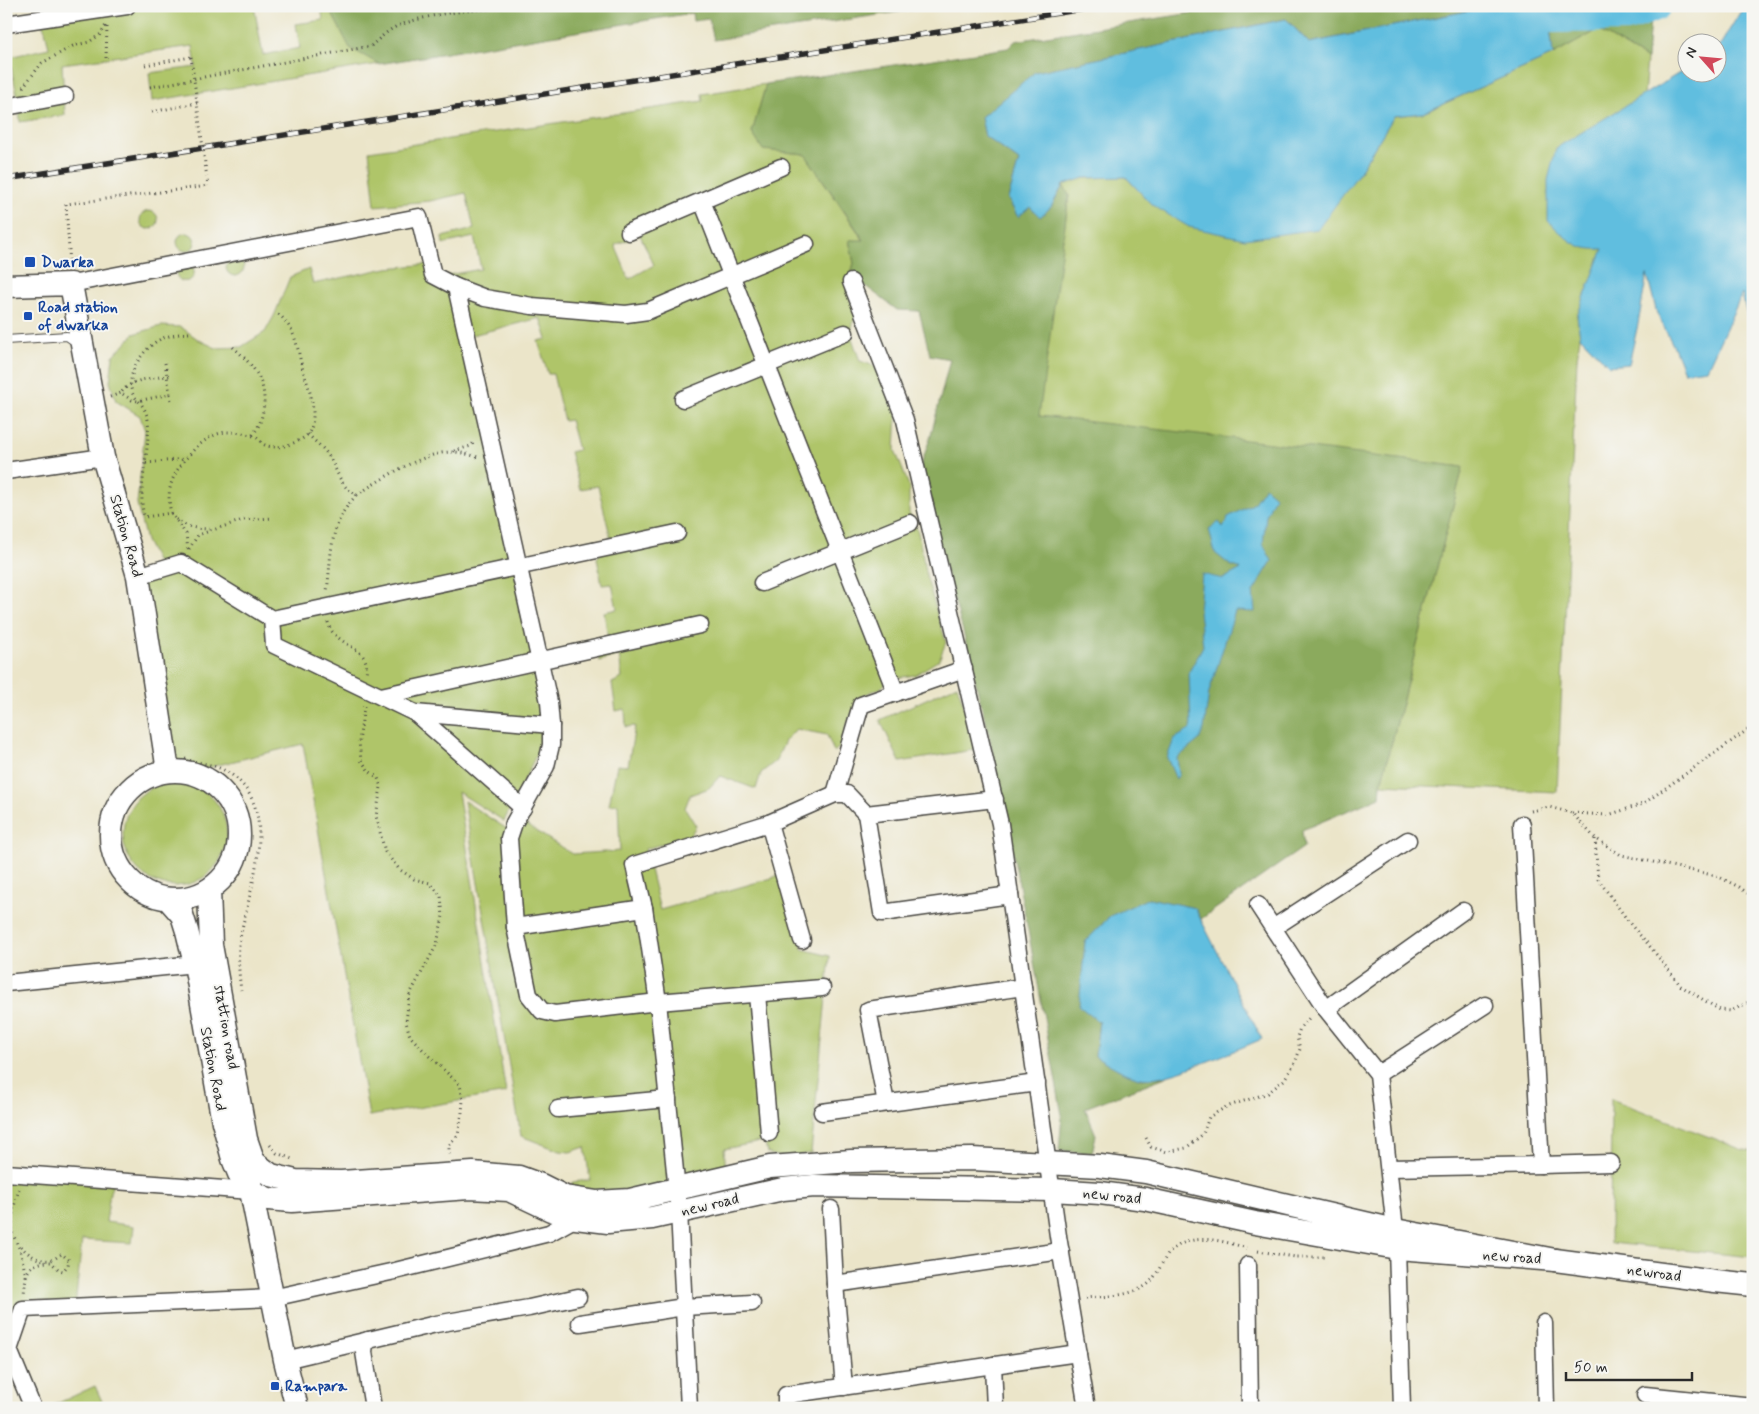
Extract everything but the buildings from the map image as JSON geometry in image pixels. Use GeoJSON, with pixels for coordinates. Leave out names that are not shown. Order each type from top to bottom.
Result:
{"type":"FeatureCollection","features":[{"type":"Feature","properties":{"kind":"main road"},"geometry":{"type":"LineString","coordinates":[[6,286],[73,293]]}},
{"type":"Feature","properties":{"kind":"main road","name":"Station Road"},"geometry":{"type":"LineString","coordinates":[[73,293],[103,457],[138,576],[175,764]]}},
{"type":"Feature","properties":{"kind":"main road"},"geometry":{"type":"LineString","coordinates":[[175,764],[210,780],[226,795],[236,814],[240,835],[236,857],[225,876],[209,890],[168,899],[148,894],[131,882],[118,865],[112,846],[112,824],[118,805],[131,788],[148,776],[175,764]]}},
{"type":"Feature","properties":{"kind":"main road","name":"stattion road"},"geometry":{"type":"LineString","coordinates":[[209,890],[211,945],[246,1139],[254,1162]]}},
{"type":"Feature","properties":{"kind":"main road","name":"Station Road"},"geometry":{"type":"LineString","coordinates":[[168,899],[182,915],[187,931],[195,964],[223,1122],[233,1159],[240,1176],[251,1191],[272,1298]]}},
{"type":"Feature","properties":{"kind":"main road","name":"new road"},"geometry":{"type":"LineString","coordinates":[[254,1162],[271,1175],[295,1171],[341,1182],[473,1173],[519,1177],[566,1196],[579,1208],[608,1222],[652,1218],[678,1200],[770,1167],[851,1161],[972,1159],[1100,1166],[1146,1172],[1396,1239]]}},
{"type":"Feature","properties":{"kind":"main road"},"geometry":{"type":"LineString","coordinates":[[251,1191],[254,1162]]}},
{"type":"Feature","properties":{"kind":"main road"},"geometry":{"type":"LineString","coordinates":[[251,1191],[256,1180],[266,1176],[295,1171]]}},
{"type":"Feature","properties":{"kind":"main road","name":"new road"},"geometry":{"type":"LineString","coordinates":[[678,1200],[814,1186],[1052,1190],[1100,1193],[1145,1199],[1255,1223],[1555,1260]]}},
{"type":"Feature","properties":{"kind":"main road","name":"new road"},"geometry":{"type":"LineString","coordinates":[[251,1191],[268,1199],[292,1201],[469,1188],[509,1190],[550,1210],[579,1208]]}},
{"type":"Feature","properties":{"kind":"main road","name":"newroad"},"geometry":{"type":"LineString","coordinates":[[1555,1260],[1753,1285]]}},
{"type":"Feature","properties":{"kind":"main road"},"geometry":{"type":"LineString","coordinates":[[272,1298],[294,1398]]}},
{"type":"Feature","properties":{"kind":"street"},"geometry":{"type":"LineString","coordinates":[[6,24],[127,6]]}},
{"type":"Feature","properties":{"kind":"street"},"geometry":{"type":"LineString","coordinates":[[13,106],[64,96]]}},
{"type":"Feature","properties":{"kind":"street"},"geometry":{"type":"LineString","coordinates":[[629,232],[781,167]]}},
{"type":"Feature","properties":{"kind":"street"},"geometry":{"type":"LineString","coordinates":[[702,201],[896,693]]}},
{"type":"Feature","properties":{"kind":"street"},"geometry":{"type":"LineString","coordinates":[[73,293],[418,217],[432,275],[456,287],[485,298],[532,306],[626,314],[648,311],[806,244]]}},
{"type":"Feature","properties":{"kind":"street"},"geometry":{"type":"LineString","coordinates":[[851,282],[906,420],[995,799],[1061,1251],[1087,1408]]}},
{"type":"Feature","properties":{"kind":"street"},"geometry":{"type":"LineString","coordinates":[[456,287],[549,702],[551,745],[546,766],[514,823],[509,838],[515,927],[529,996],[542,1011],[555,1014],[658,1002],[822,988]]}},
{"type":"Feature","properties":{"kind":"street"},"geometry":{"type":"LineString","coordinates":[[683,400],[844,333]]}},
{"type":"Feature","properties":{"kind":"street"},"geometry":{"type":"LineString","coordinates":[[6,471],[103,457]]}},
{"type":"Feature","properties":{"kind":"street"},"geometry":{"type":"LineString","coordinates":[[762,583],[910,523]]}},
{"type":"Feature","properties":{"kind":"street"},"geometry":{"type":"LineString","coordinates":[[138,576],[184,556],[272,619],[677,533]]}},
{"type":"Feature","properties":{"kind":"street"},"geometry":{"type":"LineString","coordinates":[[272,619],[274,646],[415,713],[523,808]]}},
{"type":"Feature","properties":{"kind":"street"},"geometry":{"type":"LineString","coordinates":[[380,696],[700,625]]}},
{"type":"Feature","properties":{"kind":"street"},"geometry":{"type":"LineString","coordinates":[[835,794],[861,705],[964,669]]}},
{"type":"Feature","properties":{"kind":"street"},"geometry":{"type":"LineString","coordinates":[[415,713],[551,725]]}},
{"type":"Feature","properties":{"kind":"street"},"geometry":{"type":"LineString","coordinates":[[689,1408],[678,1200],[668,1099],[658,1002],[644,908],[634,865],[768,823],[835,794],[847,794],[866,814],[882,913],[1010,895]]}},
{"type":"Feature","properties":{"kind":"street"},"geometry":{"type":"LineString","coordinates":[[866,814],[995,799]]}},
{"type":"Feature","properties":{"kind":"street"},"geometry":{"type":"LineString","coordinates":[[768,823],[802,940]]}},
{"type":"Feature","properties":{"kind":"street"},"geometry":{"type":"LineString","coordinates":[[1522,824],[1541,1165]]}},
{"type":"Feature","properties":{"kind":"street"},"geometry":{"type":"LineString","coordinates":[[1273,928],[1408,840]]}},
{"type":"Feature","properties":{"kind":"street"},"geometry":{"type":"LineString","coordinates":[[1258,905],[1326,1009],[1378,1074],[1396,1239],[1402,1408]]}},
{"type":"Feature","properties":{"kind":"street"},"geometry":{"type":"LineString","coordinates":[[515,927],[644,908]]}},
{"type":"Feature","properties":{"kind":"street"},"geometry":{"type":"LineString","coordinates":[[1326,1009],[1463,911]]}},
{"type":"Feature","properties":{"kind":"street"},"geometry":{"type":"LineString","coordinates":[[6,983],[195,964]]}},
{"type":"Feature","properties":{"kind":"street"},"geometry":{"type":"LineString","coordinates":[[886,1103],[868,1010],[1023,987]]}},
{"type":"Feature","properties":{"kind":"street"},"geometry":{"type":"LineString","coordinates":[[757,994],[769,1133]]}},
{"type":"Feature","properties":{"kind":"street"},"geometry":{"type":"LineString","coordinates":[[1378,1074],[1485,1005]]}},
{"type":"Feature","properties":{"kind":"street"},"geometry":{"type":"LineString","coordinates":[[822,1112],[1037,1083]]}},
{"type":"Feature","properties":{"kind":"street"},"geometry":{"type":"LineString","coordinates":[[558,1109],[668,1099]]}},
{"type":"Feature","properties":{"kind":"street"},"geometry":{"type":"LineString","coordinates":[[1389,1168],[1611,1163]]}},
{"type":"Feature","properties":{"kind":"street"},"geometry":{"type":"LineString","coordinates":[[6,1173],[251,1191]]}},
{"type":"Feature","properties":{"kind":"street"},"geometry":{"type":"LineString","coordinates":[[33,1408],[8,1350],[23,1309],[272,1298],[395,1271],[549,1233],[579,1208]]}},
{"type":"Feature","properties":{"kind":"street"},"geometry":{"type":"LineString","coordinates":[[831,1209],[844,1387]]}},
{"type":"Feature","properties":{"kind":"street"},"geometry":{"type":"LineString","coordinates":[[835,1284],[1061,1251]]}},
{"type":"Feature","properties":{"kind":"street"},"geometry":{"type":"LineString","coordinates":[[1248,1265],[1250,1408]]}},
{"type":"Feature","properties":{"kind":"street"},"geometry":{"type":"LineString","coordinates":[[285,1360],[436,1324],[529,1308],[578,1297]]}},
{"type":"Feature","properties":{"kind":"street"},"geometry":{"type":"LineString","coordinates":[[580,1323],[684,1307],[752,1303]]}},
{"type":"Feature","properties":{"kind":"street"},"geometry":{"type":"LineString","coordinates":[[1544,1323],[1546,1408]]}},
{"type":"Feature","properties":{"kind":"street"},"geometry":{"type":"LineString","coordinates":[[368,1340],[365,1343],[364,1352],[373,1408]]}},
{"type":"Feature","properties":{"kind":"street"},"geometry":{"type":"LineString","coordinates":[[786,1408],[786,1395],[1078,1353]]}},
{"type":"Feature","properties":{"kind":"street"},"geometry":{"type":"LineString","coordinates":[[993,1366],[995,1408]]}},
{"type":"Feature","properties":{"kind":"street"},"geometry":{"type":"LineString","coordinates":[[1645,1395],[1753,1406]]}},
{"type":"Feature","properties":{"kind":"lane"},"geometry":{"type":"LineString","coordinates":[[6,294],[58,290],[73,293]]}},
{"type":"Feature","properties":{"kind":"lane"},"geometry":{"type":"LineString","coordinates":[[6,340],[68,336],[77,344],[84,355]]}},
{"type":"Feature","properties":{"kind":"path"},"geometry":{"type":"LineString","coordinates":[[150,88],[371,46],[401,24],[458,11],[525,6]]}},
{"type":"Feature","properties":{"kind":"path"},"geometry":{"type":"LineString","coordinates":[[13,106],[24,87],[42,64],[73,46],[89,42],[100,34],[107,24],[106,58]]}},
{"type":"Feature","properties":{"kind":"path"},"geometry":{"type":"LineString","coordinates":[[73,293],[66,204],[208,186],[190,58],[145,65]]}},
{"type":"Feature","properties":{"kind":"path"},"geometry":{"type":"LineString","coordinates":[[152,112],[197,103]]}},
{"type":"Feature","properties":{"kind":"path"},"geometry":{"type":"LineString","coordinates":[[184,556],[186,534],[172,515],[168,500],[170,485],[178,468],[192,450],[206,440],[226,432],[243,433],[256,438],[266,446],[281,447],[295,442],[308,434],[313,420],[313,406],[309,388],[291,327],[276,312]]}},
{"type":"Feature","properties":{"kind":"path"},"geometry":{"type":"LineString","coordinates":[[189,333],[161,339],[152,345],[136,364],[131,383],[133,394],[143,407],[149,421],[141,499],[142,512],[145,517],[172,515],[181,523],[195,529],[215,529]]}},
{"type":"Feature","properties":{"kind":"path"},"geometry":{"type":"LineString","coordinates":[[233,347],[248,361],[261,381],[265,399],[261,422],[252,436]]}},
{"type":"Feature","properties":{"kind":"path"},"geometry":{"type":"LineString","coordinates":[[165,363],[169,376],[171,401]]}},
{"type":"Feature","properties":{"kind":"path"},"geometry":{"type":"LineString","coordinates":[[169,376],[131,383],[121,393],[132,400],[138,401],[170,394]]}},
{"type":"Feature","properties":{"kind":"path"},"geometry":{"type":"LineString","coordinates":[[457,1174],[449,1157],[449,1145],[458,1135],[463,1100],[460,1085],[410,1036],[406,1022],[409,996],[437,944],[443,916],[441,896],[430,883],[414,879],[399,869],[385,852],[376,816],[382,787],[378,778],[369,771],[361,760],[359,742],[364,699],[363,688],[368,667],[362,655],[354,647],[341,641],[330,630],[326,607],[331,568],[331,544],[339,519],[350,502],[377,482],[422,459],[471,446],[488,430]]}},
{"type":"Feature","properties":{"kind":"path"},"geometry":{"type":"LineString","coordinates":[[308,434],[325,450],[336,467],[340,482],[357,495]]}},
{"type":"Feature","properties":{"kind":"path"},"geometry":{"type":"LineString","coordinates":[[451,452],[469,454],[495,462]]}},
{"type":"Feature","properties":{"kind":"path"},"geometry":{"type":"LineString","coordinates":[[146,463],[186,459]]}},
{"type":"Feature","properties":{"kind":"path"},"geometry":{"type":"LineString","coordinates":[[184,556],[198,535],[243,520],[272,518]]}},
{"type":"Feature","properties":{"kind":"path"},"geometry":{"type":"LineString","coordinates":[[1522,824],[1523,816],[1528,811],[1549,807],[1572,813],[1608,815],[1643,804],[1753,726]]}},
{"type":"Feature","properties":{"kind":"path"},"geometry":{"type":"LineString","coordinates":[[175,764],[186,760],[215,766],[232,774],[252,798],[259,826],[259,853],[240,945],[239,974],[241,994]]}},
{"type":"Feature","properties":{"kind":"path"},"geometry":{"type":"LineString","coordinates":[[1572,813],[1594,838],[1621,854],[1717,876],[1739,887],[1753,897]]}},
{"type":"Feature","properties":{"kind":"path"},"geometry":{"type":"LineString","coordinates":[[1594,838],[1598,879],[1631,925],[1680,986],[1720,1010],[1731,1011],[1753,1000]]}},
{"type":"Feature","properties":{"kind":"path"},"geometry":{"type":"LineString","coordinates":[[1146,1138],[1151,1147],[1167,1152],[1186,1148],[1202,1134],[1209,1117],[1226,1107],[1268,1093],[1284,1080],[1295,1063],[1300,1049],[1297,1037],[1300,1028],[1312,1016],[1326,1009]]}},
{"type":"Feature","properties":{"kind":"path"},"geometry":{"type":"LineString","coordinates":[[268,1144],[295,1171]]}},
{"type":"Feature","properties":{"kind":"path"},"geometry":{"type":"LineString","coordinates":[[6,1226],[26,1175]]}},
{"type":"Feature","properties":{"kind":"path"},"geometry":{"type":"LineString","coordinates":[[13,1210],[12,1232],[22,1248],[38,1259],[52,1260],[62,1254],[69,1260],[63,1270],[59,1270],[51,1262],[34,1265],[28,1270],[23,1309]]}},
{"type":"Feature","properties":{"kind":"path"},"geometry":{"type":"LineString","coordinates":[[1069,1300],[1121,1295],[1134,1291],[1147,1284],[1158,1273],[1170,1252],[1178,1246],[1210,1238],[1266,1254],[1295,1257],[1331,1257]]}},
{"type":"Feature","properties":{"kind":"path"},"geometry":{"type":"LineString","coordinates":[[16,1239],[26,1276]]}},
{"type":"Feature","properties":{"kind":"green space"},"geometry":{"type":"Polygon","coordinates":[[[127,6],[254,6],[263,55],[300,48],[296,24],[323,20],[321,6],[328,6],[350,47],[379,64],[152,101],[149,73],[196,67],[193,46],[62,64],[65,115],[20,122],[19,104],[9,57],[49,48],[45,30],[40,19],[127,6]]]}},
{"type":"Feature","properties":{"kind":"green space"},"geometry":{"type":"Polygon","coordinates":[[[328,6],[937,6],[714,40],[709,19],[693,21],[692,13],[379,64],[350,48],[328,6]]]}},
{"type":"Feature","properties":{"kind":"green space"},"geometry":{"type":"Polygon","coordinates":[[[1236,6],[1492,6],[1309,43],[1286,19],[1036,72],[981,117],[985,136],[1019,161],[1008,199],[1018,217],[1030,206],[1040,217],[1051,207],[1063,185],[1069,195],[1039,416],[1463,467],[1381,784],[1380,797],[1302,830],[1304,847],[1201,919],[1195,908],[1099,1022],[1095,1056],[1142,1079],[1168,1076],[1085,1108],[1096,1135],[1092,1153],[1059,1151],[1062,1115],[990,740],[963,631],[918,474],[931,435],[950,359],[930,355],[919,311],[897,310],[851,275],[854,263],[849,240],[864,240],[805,154],[763,150],[752,133],[766,84],[1008,48],[1015,41],[1236,6]]]}},
{"type":"Feature","properties":{"kind":"green space"},"geometry":{"type":"Polygon","coordinates":[[[1531,6],[1651,6],[1647,59],[1598,30],[1553,55],[1549,18],[1531,6]]]}},
{"type":"Feature","properties":{"kind":"green space"},"geometry":{"type":"Polygon","coordinates":[[[1598,30],[1647,59],[1644,96],[1556,148],[1604,248],[1577,316],[1580,336],[1577,359],[1557,792],[1381,784],[1463,467],[1038,416],[1069,195],[1063,185],[1084,178],[1126,177],[1152,205],[1357,176],[1394,116],[1423,113],[1553,55],[1598,30]]]}},
{"type":"Feature","properties":{"kind":"green space"},"geometry":{"type":"Polygon","coordinates":[[[766,84],[752,133],[764,150],[805,154],[864,241],[849,240],[854,263],[847,289],[856,315],[850,333],[860,361],[875,366],[897,411],[895,450],[909,486],[909,513],[918,532],[927,579],[946,642],[939,660],[915,675],[890,679],[881,688],[861,696],[846,726],[844,743],[834,752],[827,735],[796,729],[785,741],[776,761],[761,773],[756,789],[720,776],[709,788],[690,795],[685,808],[696,826],[690,836],[645,849],[660,910],[772,878],[783,873],[802,940],[802,949],[830,956],[811,1153],[782,1158],[767,1153],[765,1141],[724,1149],[726,1170],[665,1188],[565,1197],[573,1182],[590,1180],[585,1147],[570,1152],[560,1151],[521,1136],[464,801],[507,829],[516,818],[572,854],[620,851],[618,804],[609,805],[617,765],[628,766],[635,726],[626,727],[625,709],[616,711],[612,683],[622,678],[619,655],[599,661],[598,653],[608,639],[604,612],[617,609],[612,584],[602,585],[597,558],[611,539],[598,486],[580,489],[570,452],[578,450],[570,420],[564,421],[553,374],[548,374],[538,341],[547,339],[540,318],[468,336],[551,725],[504,821],[458,792],[506,1093],[369,1116],[303,744],[190,772],[168,771],[138,576],[160,569],[146,541],[137,504],[145,431],[140,416],[116,401],[110,382],[113,356],[134,334],[161,326],[181,327],[199,340],[216,348],[241,347],[265,332],[274,316],[290,277],[309,269],[313,284],[387,268],[430,264],[443,276],[481,269],[474,237],[443,244],[442,237],[474,229],[466,193],[430,201],[375,206],[369,151],[703,101],[702,94],[766,84]],[[640,235],[615,245],[629,279],[654,265],[640,235]]]}},
{"type":"Feature","properties":{"kind":"green space"},"geometry":{"type":"Polygon","coordinates":[[[145,211],[153,211],[158,216],[156,227],[145,229],[140,224],[140,216],[145,211]]]}},
{"type":"Feature","properties":{"kind":"green space"},"geometry":{"type":"Polygon","coordinates":[[[182,233],[190,233],[195,238],[193,249],[182,251],[177,246],[177,238],[182,233]]]}},
{"type":"Feature","properties":{"kind":"green space"},"geometry":{"type":"Polygon","coordinates":[[[235,258],[241,261],[244,267],[241,273],[235,276],[229,273],[226,267],[229,261],[235,258]]]}},
{"type":"Feature","properties":{"kind":"green space"},"geometry":{"type":"Polygon","coordinates":[[[192,266],[194,276],[187,281],[179,280],[176,270],[192,266]]]}},
{"type":"Feature","properties":{"kind":"green space"},"geometry":{"type":"Polygon","coordinates":[[[957,685],[979,749],[900,762],[880,720],[957,685]]]}},
{"type":"Feature","properties":{"kind":"green space"},"geometry":{"type":"Polygon","coordinates":[[[175,782],[195,786],[212,797],[223,814],[227,834],[223,854],[212,871],[195,882],[175,886],[155,882],[138,871],[127,854],[123,834],[127,814],[138,797],[155,786],[175,782]]]}},
{"type":"Feature","properties":{"kind":"green space"},"geometry":{"type":"Polygon","coordinates":[[[1611,1099],[1743,1150],[1753,1151],[1753,1257],[1610,1243],[1611,1099]]]}},
{"type":"Feature","properties":{"kind":"green space"},"geometry":{"type":"Polygon","coordinates":[[[6,1173],[114,1181],[110,1192],[106,1222],[134,1226],[132,1243],[82,1240],[75,1307],[23,1309],[6,1351],[6,1173]]]}},
{"type":"Feature","properties":{"kind":"green space"},"geometry":{"type":"Polygon","coordinates":[[[95,1386],[105,1408],[50,1407],[95,1386]]]}},
{"type":"Feature","properties":{"kind":"water"},"geometry":{"type":"Polygon","coordinates":[[[1492,6],[1531,6],[1549,18],[1553,55],[1423,113],[1394,116],[1357,176],[1318,229],[1245,239],[1189,227],[1152,205],[1126,177],[1084,178],[1063,185],[1051,207],[1040,217],[1030,207],[1018,217],[1008,199],[1019,161],[985,136],[981,117],[1035,72],[1286,19],[1309,43],[1492,6]]]}},
{"type":"Feature","properties":{"kind":"water"},"geometry":{"type":"Polygon","coordinates":[[[1744,6],[1753,6],[1753,327],[1748,320],[1742,294],[1707,369],[1684,372],[1657,314],[1647,274],[1629,364],[1609,366],[1580,336],[1577,316],[1603,249],[1579,246],[1548,221],[1548,180],[1556,148],[1676,75],[1676,82],[1726,82],[1726,35],[1744,6]]]}},
{"type":"Feature","properties":{"kind":"water"},"geometry":{"type":"Polygon","coordinates":[[[1265,487],[1275,496],[1266,516],[1263,544],[1272,561],[1253,592],[1255,612],[1235,611],[1209,692],[1204,729],[1199,740],[1177,758],[1179,774],[1176,779],[1167,758],[1174,739],[1191,729],[1189,672],[1203,646],[1199,611],[1202,574],[1223,579],[1241,569],[1230,565],[1215,553],[1209,529],[1219,522],[1223,527],[1228,517],[1253,504],[1265,487]]]}},
{"type":"Feature","properties":{"kind":"water"},"geometry":{"type":"Polygon","coordinates":[[[1149,898],[1195,908],[1262,1039],[1200,1064],[1151,1078],[1140,1078],[1128,1074],[1095,1056],[1099,1022],[1079,1006],[1085,942],[1110,916],[1149,898]]]}},
{"type":"Feature","properties":{"kind":"waterway"},"geometry":{"type":"LineString","coordinates":[[1549,18],[1627,17],[1656,6]]}},
{"type":"Feature","properties":{"kind":"railway"},"geometry":{"type":"LineString","coordinates":[[6,179],[1103,6]]}},
{"type":"Feature","properties":{"kind":"place","name":"Dwarka"},"geometry":{"type":"Point","coordinates":[30,262]}},
{"type":"Feature","properties":{"kind":"place","name":"Road station of dwarka"},"geometry":{"type":"Point","coordinates":[28,316]}},
{"type":"Feature","properties":{"kind":"place","name":"Rampara"},"geometry":{"type":"Point","coordinates":[275,1386]}}]}
